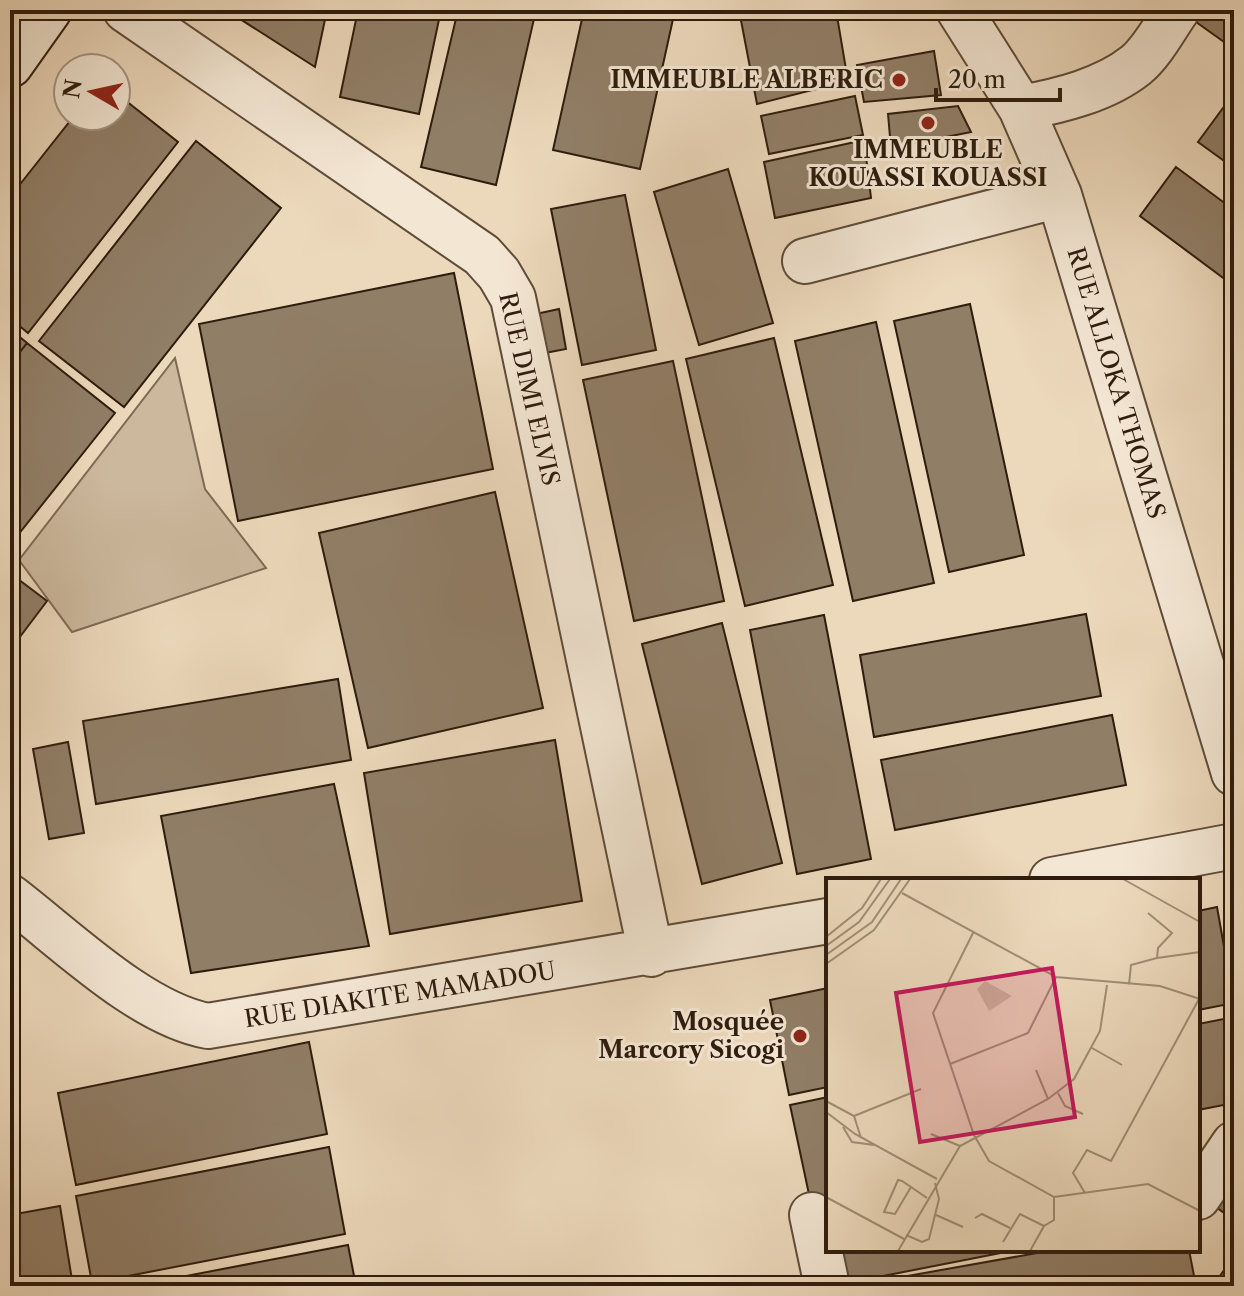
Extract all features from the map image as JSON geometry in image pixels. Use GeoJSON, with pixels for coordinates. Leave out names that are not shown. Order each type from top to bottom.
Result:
{"type":"FeatureCollection","features":[{"type":"Feature","properties":{"kind":"street"},"geometry":{"type":"LineString","coordinates":[[10,65],[49,10]]}},
{"type":"Feature","properties":{"kind":"street","name":"RUE DIMI ELVIS"},"geometry":{"type":"LineString","coordinates":[[126,10],[482,255],[506,286],[516,314],[651,954]]}},
{"type":"Feature","properties":{"kind":"street","name":"RUE ALLOKA THOMAS"},"geometry":{"type":"LineString","coordinates":[[959,10],[1021,108],[1059,195],[1234,773]]}},
{"type":"Feature","properties":{"kind":"street"},"geometry":{"type":"LineString","coordinates":[[1021,108],[1055,102],[1103,83],[1138,64],[1177,10]]}},
{"type":"Feature","properties":{"kind":"street"},"geometry":{"type":"LineString","coordinates":[[805,261],[1059,195]]}},
{"type":"Feature","properties":{"kind":"street"},"geometry":{"type":"LineString","coordinates":[[1063,878],[1234,846]]}},
{"type":"Feature","properties":{"kind":"street","name":"RUE DIAKITE MAMADOU"},"geometry":{"type":"LineString","coordinates":[[10,897],[154,1007],[182,1021],[208,1026],[651,954],[826,921]]}},
{"type":"Feature","properties":{"kind":"street"},"geometry":{"type":"LineString","coordinates":[[1200,1194],[1234,1144]]}},
{"type":"Feature","properties":{"kind":"street"},"geometry":{"type":"LineString","coordinates":[[812,1215],[827,1286]]}},
{"type":"Feature","properties":{"kind":"shaded area"},"geometry":{"type":"Polygon","coordinates":[[[175,358],[205,489],[266,568],[72,632],[19,560],[175,358]]]}},
{"type":"Feature","properties":{"kind":"building"},"geometry":{"type":"Polygon","coordinates":[[[226,10],[327,10],[315,67],[226,10]]]}},
{"type":"Feature","properties":{"kind":"building"},"geometry":{"type":"Polygon","coordinates":[[[358,10],[441,10],[419,114],[340,97],[358,10]]]}},
{"type":"Feature","properties":{"kind":"building"},"geometry":{"type":"Polygon","coordinates":[[[458,10],[536,10],[496,185],[421,167],[458,10]]]}},
{"type":"Feature","properties":{"kind":"building"},"geometry":{"type":"Polygon","coordinates":[[[584,10],[675,10],[640,169],[553,150],[584,10]]]}},
{"type":"Feature","properties":{"kind":"building"},"geometry":{"type":"Polygon","coordinates":[[[739,10],[836,10],[848,81],[757,104],[739,10]]]}},
{"type":"Feature","properties":{"kind":"building"},"geometry":{"type":"Polygon","coordinates":[[[1234,10],[1234,49],[1182,12],[1234,10]]]}},
{"type":"Feature","properties":{"kind":"building","name":"IMMEUBLE ALBERIC"},"geometry":{"type":"Polygon","coordinates":[[[934,51],[941,95],[864,102],[857,65],[934,51]]]}},
{"type":"Feature","properties":{"kind":"building"},"geometry":{"type":"Polygon","coordinates":[[[1234,93],[1234,168],[1198,142],[1234,93]]]}},
{"type":"Feature","properties":{"kind":"building"},"geometry":{"type":"Polygon","coordinates":[[[855,96],[863,135],[769,154],[761,116],[855,96]]]}},
{"type":"Feature","properties":{"kind":"building"},"geometry":{"type":"Polygon","coordinates":[[[132,106],[178,142],[28,333],[10,318],[10,197],[61,132],[132,132],[132,106]]]}},
{"type":"Feature","properties":{"kind":"building","name":"IMMEUBLE KOUASSI KOUASSI"},"geometry":{"type":"Polygon","coordinates":[[[958,106],[971,132],[891,148],[888,114],[958,106]]]}},
{"type":"Feature","properties":{"kind":"building"},"geometry":{"type":"Polygon","coordinates":[[[864,140],[871,198],[775,218],[764,162],[864,140]]]}},
{"type":"Feature","properties":{"kind":"building"},"geometry":{"type":"Polygon","coordinates":[[[196,141],[281,208],[124,407],[39,341],[196,141]]]}},
{"type":"Feature","properties":{"kind":"building"},"geometry":{"type":"Polygon","coordinates":[[[1176,167],[1234,210],[1234,286],[1140,216],[1176,167]]]}},
{"type":"Feature","properties":{"kind":"building"},"geometry":{"type":"Polygon","coordinates":[[[728,169],[773,323],[699,345],[654,192],[728,169]]]}},
{"type":"Feature","properties":{"kind":"building"},"geometry":{"type":"Polygon","coordinates":[[[625,195],[656,350],[582,365],[551,209],[625,195]]]}},
{"type":"Feature","properties":{"kind":"building"},"geometry":{"type":"Polygon","coordinates":[[[454,273],[493,469],[238,521],[199,324],[454,273]]]}},
{"type":"Feature","properties":{"kind":"building"},"geometry":{"type":"Polygon","coordinates":[[[970,304],[1024,555],[949,572],[894,321],[970,304]]]}},
{"type":"Feature","properties":{"kind":"building"},"geometry":{"type":"Polygon","coordinates":[[[559,309],[566,349],[529,356],[522,317],[559,309]]]}},
{"type":"Feature","properties":{"kind":"building"},"geometry":{"type":"Polygon","coordinates":[[[876,322],[934,583],[853,601],[795,341],[876,322]]]}},
{"type":"Feature","properties":{"kind":"building"},"geometry":{"type":"Polygon","coordinates":[[[10,329],[27,343],[10,365],[10,329]]]}},
{"type":"Feature","properties":{"kind":"building"},"geometry":{"type":"Polygon","coordinates":[[[774,338],[833,585],[745,606],[686,359],[774,338]]]}},
{"type":"Feature","properties":{"kind":"building"},"geometry":{"type":"Polygon","coordinates":[[[27,343],[115,413],[10,545],[10,365],[27,343]]]}},
{"type":"Feature","properties":{"kind":"building"},"geometry":{"type":"Polygon","coordinates":[[[673,361],[724,601],[634,621],[583,380],[673,361]]]}},
{"type":"Feature","properties":{"kind":"building"},"geometry":{"type":"Polygon","coordinates":[[[495,492],[543,708],[368,748],[319,533],[495,492]]]}},
{"type":"Feature","properties":{"kind":"building"},"geometry":{"type":"Polygon","coordinates":[[[10,573],[47,601],[10,650],[10,573]]]}},
{"type":"Feature","properties":{"kind":"building"},"geometry":{"type":"Polygon","coordinates":[[[1086,614],[1101,696],[874,737],[860,655],[1086,614]]]}},
{"type":"Feature","properties":{"kind":"building"},"geometry":{"type":"Polygon","coordinates":[[[824,615],[871,859],[797,874],[750,630],[824,615]]]}},
{"type":"Feature","properties":{"kind":"building"},"geometry":{"type":"Polygon","coordinates":[[[722,623],[782,863],[702,884],[642,644],[722,623]]]}},
{"type":"Feature","properties":{"kind":"building"},"geometry":{"type":"Polygon","coordinates":[[[338,679],[351,760],[96,804],[83,721],[338,679]]]}},
{"type":"Feature","properties":{"kind":"building"},"geometry":{"type":"Polygon","coordinates":[[[1112,715],[1126,785],[895,830],[881,760],[1112,715]]]}},
{"type":"Feature","properties":{"kind":"building"},"geometry":{"type":"Polygon","coordinates":[[[555,740],[582,901],[390,934],[364,773],[555,740]]]}},
{"type":"Feature","properties":{"kind":"building"},"geometry":{"type":"Polygon","coordinates":[[[68,742],[84,833],[49,839],[33,749],[68,742]]]}},
{"type":"Feature","properties":{"kind":"building"},"geometry":{"type":"Polygon","coordinates":[[[334,784],[369,946],[191,973],[161,816],[334,784]]]}},
{"type":"Feature","properties":{"kind":"building"},"geometry":{"type":"Polygon","coordinates":[[[1217,907],[1234,1003],[1200,1010],[1200,911],[1217,907]]]}},
{"type":"Feature","properties":{"kind":"building"},"geometry":{"type":"Polygon","coordinates":[[[826,988],[826,1087],[789,1095],[770,1000],[826,988]]]}},
{"type":"Feature","properties":{"kind":"building"},"geometry":{"type":"Polygon","coordinates":[[[1234,1017],[1234,1103],[1200,1110],[1200,1024],[1234,1017]]]}},
{"type":"Feature","properties":{"kind":"building"},"geometry":{"type":"Polygon","coordinates":[[[309,1042],[327,1134],[76,1185],[58,1093],[309,1042]]]}},
{"type":"Feature","properties":{"kind":"building"},"geometry":{"type":"Polygon","coordinates":[[[826,1097],[826,1195],[810,1199],[790,1105],[826,1097]]]}},
{"type":"Feature","properties":{"kind":"building"},"geometry":{"type":"Polygon","coordinates":[[[329,1147],[345,1234],[92,1283],[76,1196],[329,1147]]]}},
{"type":"Feature","properties":{"kind":"building"},"geometry":{"type":"Polygon","coordinates":[[[1234,1169],[1234,1220],[1209,1202],[1234,1169]]]}},
{"type":"Feature","properties":{"kind":"building"},"geometry":{"type":"Polygon","coordinates":[[[60,1206],[73,1286],[20,1286],[10,1215],[60,1206]]]}},
{"type":"Feature","properties":{"kind":"building"},"geometry":{"type":"Polygon","coordinates":[[[348,1245],[356,1286],[134,1286],[348,1245]]]}},
{"type":"Feature","properties":{"kind":"building"},"geometry":{"type":"Polygon","coordinates":[[[828,1252],[1006,1252],[832,1286],[828,1252]]]}},
{"type":"Feature","properties":{"kind":"building"},"geometry":{"type":"Polygon","coordinates":[[[1043,1252],[1189,1252],[1196,1286],[851,1286],[1043,1252]]]}},
{"type":"Feature","properties":{"kind":"building"},"geometry":{"type":"Polygon","coordinates":[[[1229,1263],[1234,1266],[1234,1286],[1213,1286],[1229,1263]]]}},
{"type":"Feature","properties":{"kind":"building"},"geometry":{"type":"Polygon","coordinates":[[[819,1275],[821,1286],[765,1286],[819,1275]]]}},
{"type":"Feature","properties":{"kind":"place","name":"IMMEUBLE ALBERIC"},"geometry":{"type":"Point","coordinates":[899,80]}},
{"type":"Feature","properties":{"kind":"place","name":"IMMEUBLE KOUASSI KOUASSI"},"geometry":{"type":"Point","coordinates":[928,123]}},
{"type":"Feature","properties":{"kind":"place","name":"Mosquée Marcory Sicogi"},"geometry":{"type":"Point","coordinates":[800,1036]}}]}
